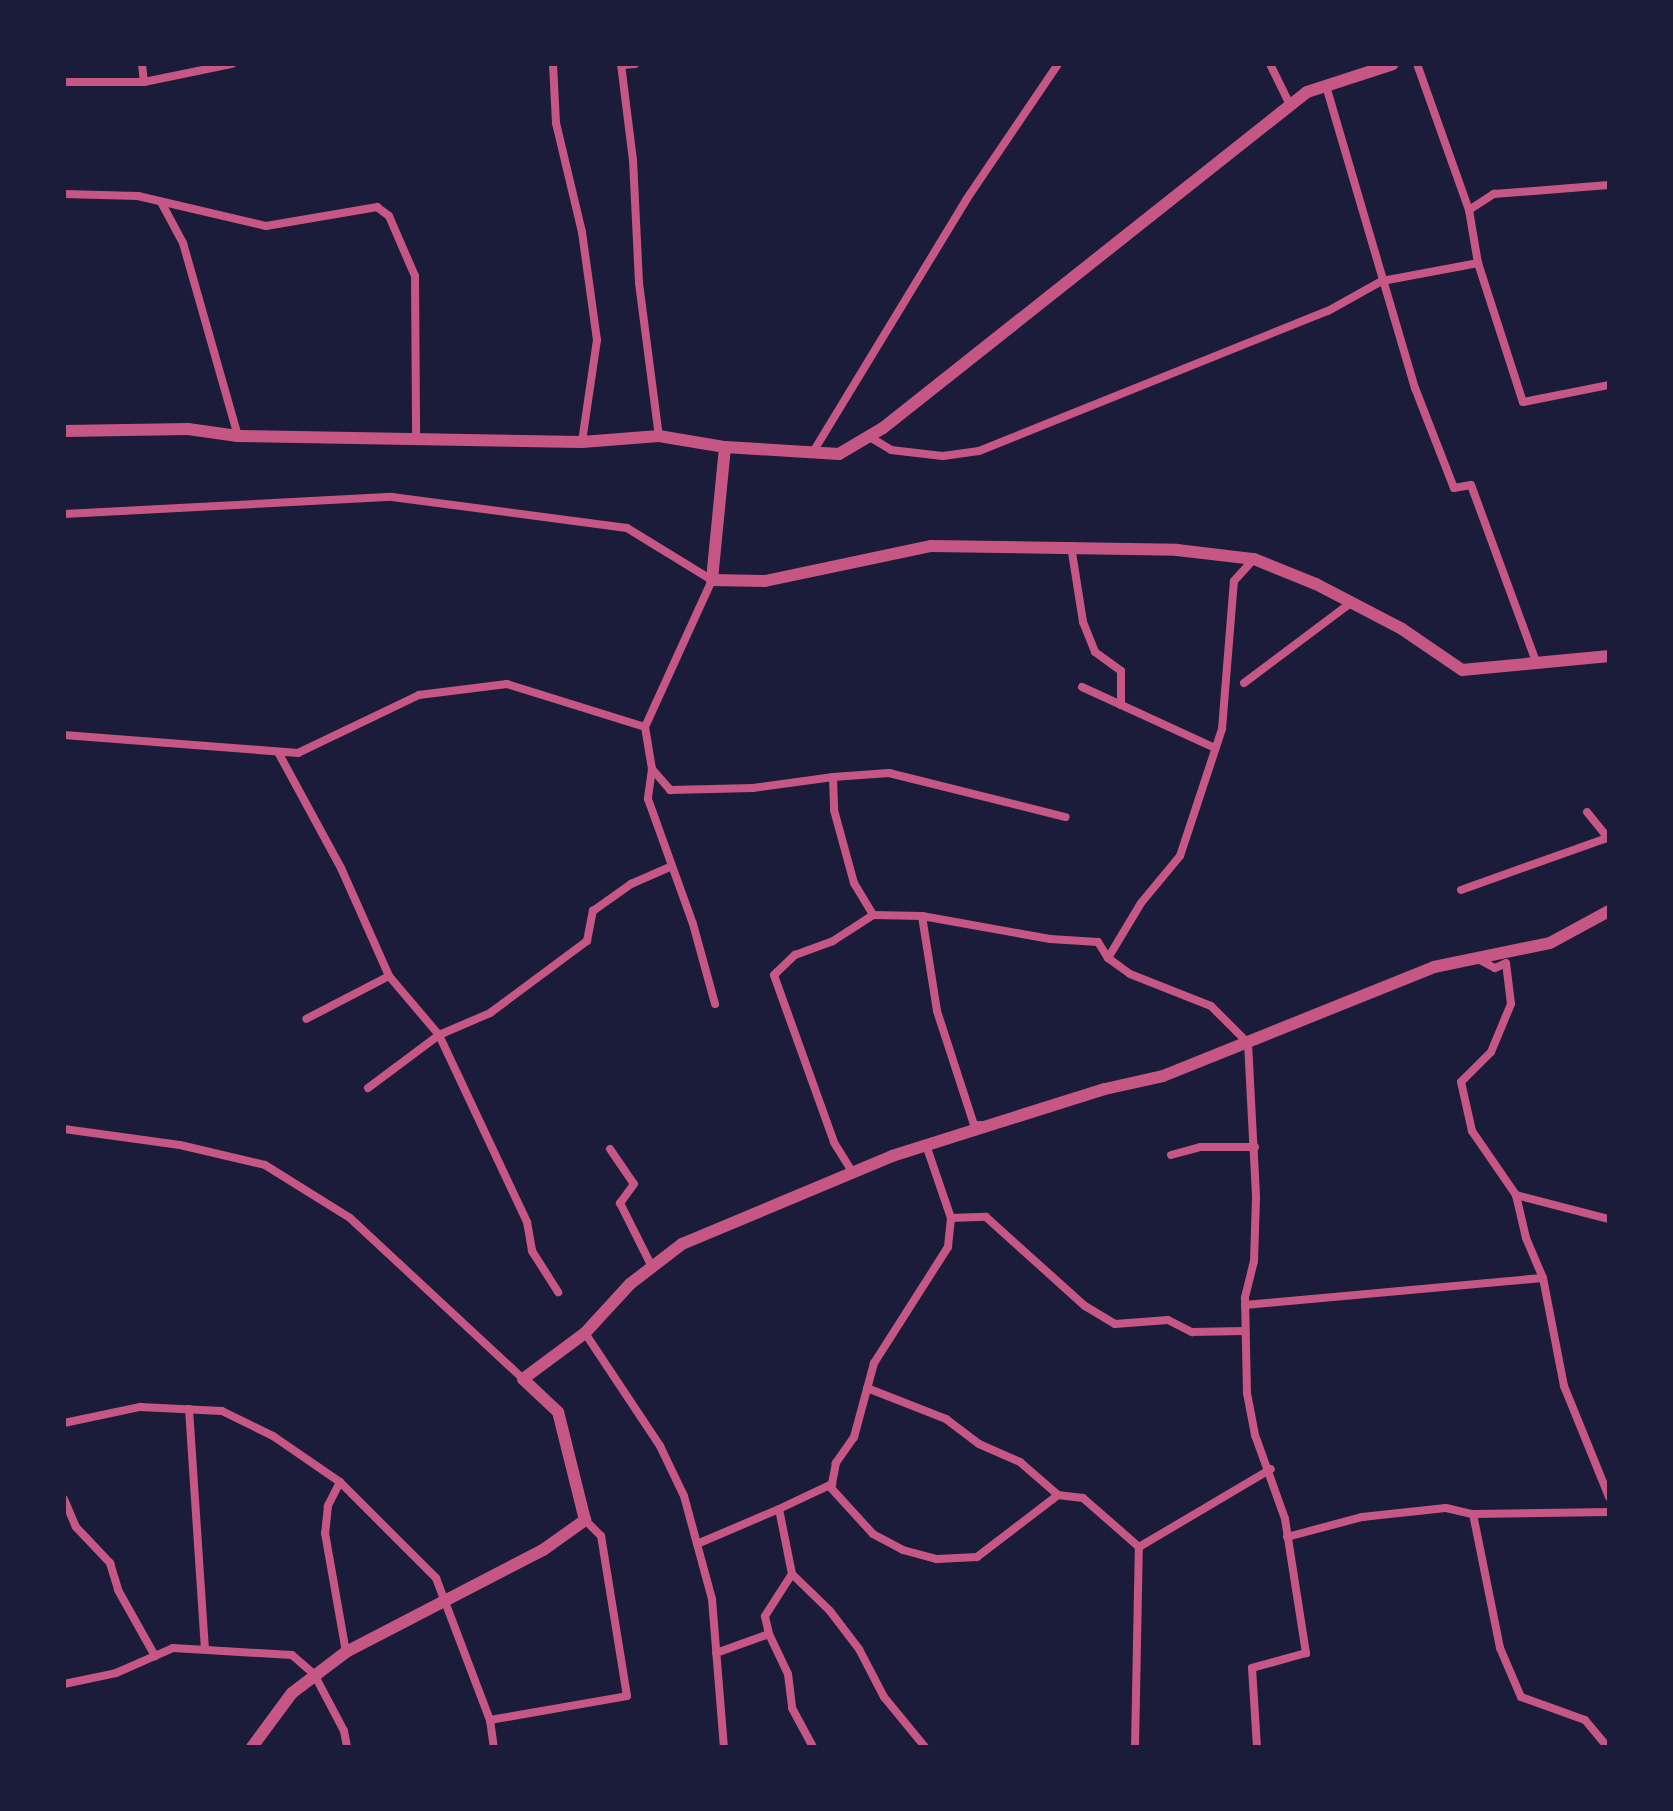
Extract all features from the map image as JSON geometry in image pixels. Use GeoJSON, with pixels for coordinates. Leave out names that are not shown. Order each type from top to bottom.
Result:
{"type":"FeatureCollection","features":[{"type":"Feature","properties":{"kind":"street"},"geometry":{"type":"LineString","coordinates":[[142,64],[144,82]]}},
{"type":"Feature","properties":{"kind":"street"},"geometry":{"type":"LineString","coordinates":[[64,82],[144,82],[232,64]]}},
{"type":"Feature","properties":{"kind":"street"},"geometry":{"type":"LineString","coordinates":[[553,64],[556,123],[582,232],[597,340],[582,442]]}},
{"type":"Feature","properties":{"kind":"street"},"geometry":{"type":"LineString","coordinates":[[635,64],[622,65],[633,160],[639,283],[659,436]]}},
{"type":"Feature","properties":{"kind":"street"},"geometry":{"type":"LineString","coordinates":[[813,452],[966,200],[1058,64]]}},
{"type":"Feature","properties":{"kind":"street"},"geometry":{"type":"LineString","coordinates":[[1270,64],[1290,105]]}},
{"type":"Feature","properties":{"kind":"street"},"geometry":{"type":"LineString","coordinates":[[64,431],[188,429],[238,436],[582,442],[659,436],[725,447],[839,454],[868,436],[1290,105],[1326,86],[1393,64]]}},
{"type":"Feature","properties":{"kind":"street"},"geometry":{"type":"LineString","coordinates":[[1417,64],[1469,210],[1478,263],[1523,402],[1609,385]]}},
{"type":"Feature","properties":{"kind":"street"},"geometry":{"type":"LineString","coordinates":[[1326,86],[1415,388],[1454,488],[1471,485],[1536,662]]}},
{"type":"Feature","properties":{"kind":"street"},"geometry":{"type":"LineString","coordinates":[[1469,210],[1494,194],[1609,185]]}},
{"type":"Feature","properties":{"kind":"street"},"geometry":{"type":"LineString","coordinates":[[64,194],[138,196],[266,226],[377,207],[389,216],[415,276],[416,438]]}},
{"type":"Feature","properties":{"kind":"street"},"geometry":{"type":"LineString","coordinates":[[161,202],[183,243],[238,436]]}},
{"type":"Feature","properties":{"kind":"street"},"geometry":{"type":"LineString","coordinates":[[868,436],[891,450],[943,456],[979,451],[1328,311],[1382,281],[1478,263]]}},
{"type":"Feature","properties":{"kind":"street"},"geometry":{"type":"LineString","coordinates":[[715,1004],[693,924],[648,799],[652,769],[645,727],[712,580],[725,447]]}},
{"type":"Feature","properties":{"kind":"street"},"geometry":{"type":"LineString","coordinates":[[64,514],[392,497],[627,528],[712,580],[765,581],[931,546],[1070,545],[1254,559],[1352,602],[1462,670],[1609,656]]}},
{"type":"Feature","properties":{"kind":"street"},"geometry":{"type":"LineString","coordinates":[[1070,545],[1083,622],[1095,652],[1121,671],[1121,705]]}},
{"type":"Feature","properties":{"kind":"street"},"geometry":{"type":"LineString","coordinates":[[1108,958],[1141,903],[1180,856],[1222,729],[1234,581],[1254,559]]}},
{"type":"Feature","properties":{"kind":"street"},"geometry":{"type":"LineString","coordinates":[[1244,683],[1352,602]]}},
{"type":"Feature","properties":{"kind":"street"},"geometry":{"type":"LineString","coordinates":[[64,735],[298,753],[419,695],[507,684],[645,727]]}},
{"type":"Feature","properties":{"kind":"street"},"geometry":{"type":"LineString","coordinates":[[1082,687],[1215,748]]}},
{"type":"Feature","properties":{"kind":"street"},"geometry":{"type":"LineString","coordinates":[[278,752],[341,868],[389,976],[439,1035],[527,1222],[532,1251],[558,1292]]}},
{"type":"Feature","properties":{"kind":"street"},"geometry":{"type":"LineString","coordinates":[[652,769],[670,790],[753,788],[889,773],[1066,817]]}},
{"type":"Feature","properties":{"kind":"street"},"geometry":{"type":"LineString","coordinates":[[833,777],[834,810],[850,868],[873,915]]}},
{"type":"Feature","properties":{"kind":"street"},"geometry":{"type":"LineString","coordinates":[[1461,890],[1608,839],[1587,812]]}},
{"type":"Feature","properties":{"kind":"street"},"geometry":{"type":"LineString","coordinates":[[368,1088],[439,1035],[502,1004],[587,941],[593,911],[631,884],[670,867]]}},
{"type":"Feature","properties":{"kind":"street"},"geometry":{"type":"LineString","coordinates":[[523,1379],[585,1333],[652,1267],[682,1244],[926,1145],[1163,1076],[1434,967],[1550,943],[1609,911]]}},
{"type":"Feature","properties":{"kind":"street"},"geometry":{"type":"LineString","coordinates":[[853,1173],[834,1142],[774,975],[795,955],[833,941],[873,915],[922,916],[1050,939],[1098,942],[1108,958],[1130,974],[1211,1006],[1248,1043],[1255,1147],[1254,1261],[1245,1305],[1244,1331],[1255,1435],[1271,1469],[1287,1537],[1306,1653],[1252,1668],[1257,1747]]}},
{"type":"Feature","properties":{"kind":"street"},"geometry":{"type":"LineString","coordinates":[[922,916],[937,1011],[963,1095],[974,1125],[992,1125]]}},
{"type":"Feature","properties":{"kind":"street"},"geometry":{"type":"LineString","coordinates":[[1476,958],[1495,968],[1506,963],[1511,1004],[1491,1052],[1461,1082],[1472,1131],[1516,1195],[1526,1238],[1543,1278],[1564,1386],[1609,1497]]}},
{"type":"Feature","properties":{"kind":"street"},"geometry":{"type":"LineString","coordinates":[[306,1019],[389,976]]}},
{"type":"Feature","properties":{"kind":"street"},"geometry":{"type":"LineString","coordinates":[[64,1119],[65,1129],[265,1165],[350,1218],[558,1412],[585,1520],[601,1536],[627,1696],[490,1720]]}},
{"type":"Feature","properties":{"kind":"street"},"geometry":{"type":"LineString","coordinates":[[832,1484],[836,1463],[854,1437],[874,1363],[948,1247],[951,1218],[926,1145]]}},
{"type":"Feature","properties":{"kind":"street"},"geometry":{"type":"LineString","coordinates":[[1171,1155],[1201,1147],[1255,1147]]}},
{"type":"Feature","properties":{"kind":"street"},"geometry":{"type":"LineString","coordinates":[[610,1149],[634,1184],[620,1203],[652,1267]]}},
{"type":"Feature","properties":{"kind":"street"},"geometry":{"type":"LineString","coordinates":[[1516,1195],[1609,1219]]}},
{"type":"Feature","properties":{"kind":"street"},"geometry":{"type":"LineString","coordinates":[[951,1218],[986,1217],[1085,1306],[1115,1324],[1168,1320],[1192,1332],[1244,1331]]}},
{"type":"Feature","properties":{"kind":"street"},"geometry":{"type":"LineString","coordinates":[[1245,1305],[1543,1278]]}},
{"type":"Feature","properties":{"kind":"street"},"geometry":{"type":"LineString","coordinates":[[585,1333],[660,1446],[684,1496],[712,1599],[724,1747]]}},
{"type":"Feature","properties":{"kind":"street"},"geometry":{"type":"LineString","coordinates":[[867,1388],[946,1419],[979,1444],[1020,1462],[1058,1495],[1083,1498],[1139,1547],[1135,1747]]}},
{"type":"Feature","properties":{"kind":"street"},"geometry":{"type":"LineString","coordinates":[[64,1423],[140,1407],[222,1411],[273,1436],[340,1482],[436,1578],[446,1601]]}},
{"type":"Feature","properties":{"kind":"street"},"geometry":{"type":"LineString","coordinates":[[189,1409],[205,1648]]}},
{"type":"Feature","properties":{"kind":"street"},"geometry":{"type":"LineString","coordinates":[[1139,1547],[1271,1469]]}},
{"type":"Feature","properties":{"kind":"street"},"geometry":{"type":"LineString","coordinates":[[340,1482],[328,1506],[325,1533],[346,1652]]}},
{"type":"Feature","properties":{"kind":"street"},"geometry":{"type":"LineString","coordinates":[[832,1484],[873,1534],[903,1550],[937,1559],[977,1557],[1058,1495]]}},
{"type":"Feature","properties":{"kind":"street"},"geometry":{"type":"LineString","coordinates":[[697,1544],[832,1484]]}},
{"type":"Feature","properties":{"kind":"street"},"geometry":{"type":"LineString","coordinates":[[64,1499],[76,1527],[110,1563],[118,1590],[155,1656]]}},
{"type":"Feature","properties":{"kind":"street"},"geometry":{"type":"LineString","coordinates":[[1287,1537],[1362,1517],[1446,1508],[1473,1514],[1609,1512]]}},
{"type":"Feature","properties":{"kind":"street"},"geometry":{"type":"LineString","coordinates":[[779,1509],[792,1574],[830,1611],[859,1649],[884,1697],[925,1747]]}},
{"type":"Feature","properties":{"kind":"street"},"geometry":{"type":"LineString","coordinates":[[1473,1514],[1500,1648],[1521,1697],[1585,1720],[1608,1747]]}},
{"type":"Feature","properties":{"kind":"street"},"geometry":{"type":"LineString","coordinates":[[252,1747],[292,1693],[346,1652],[543,1550],[585,1520]]}},
{"type":"Feature","properties":{"kind":"street"},"geometry":{"type":"LineString","coordinates":[[792,1574],[765,1616],[769,1634],[788,1674],[792,1708],[813,1747]]}},
{"type":"Feature","properties":{"kind":"street"},"geometry":{"type":"LineString","coordinates":[[446,1601],[442,1604],[490,1720],[494,1747]]}},
{"type":"Feature","properties":{"kind":"street"},"geometry":{"type":"LineString","coordinates":[[716,1653],[769,1634]]}},
{"type":"Feature","properties":{"kind":"street"},"geometry":{"type":"LineString","coordinates":[[64,1684],[116,1673],[173,1648],[292,1655],[314,1674],[344,1731],[347,1747]]}}]}
